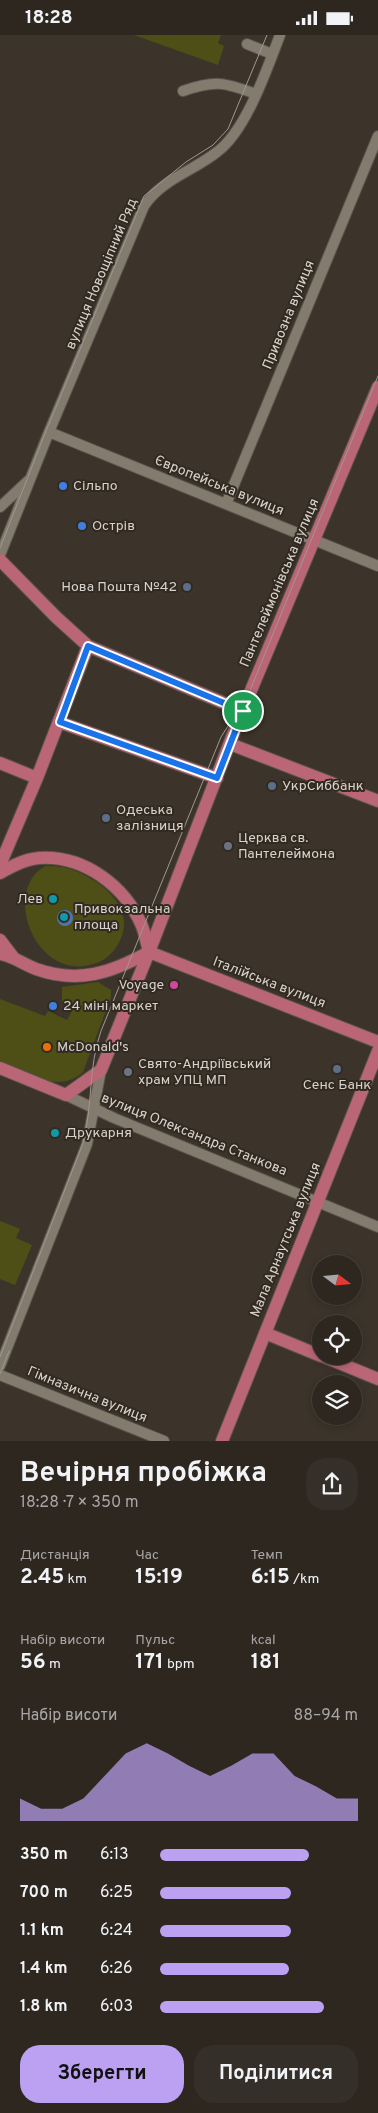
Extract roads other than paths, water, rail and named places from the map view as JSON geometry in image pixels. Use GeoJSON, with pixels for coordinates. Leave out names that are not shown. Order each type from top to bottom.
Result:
{"type":"FeatureCollection","features":[{"type":"Feature","properties":{"kind":"main road","name":"Пантелеймонівська вулиця"},"geometry":{"type":"LineString","coordinates":[[101,1071],[150,952],[243,711],[378,387]]}},
{"type":"Feature","properties":{"kind":"main road"},"geometry":{"type":"LineString","coordinates":[[0,560],[56,617],[88,646],[243,711]]}},
{"type":"Feature","properties":{"kind":"main road"},"geometry":{"type":"LineString","coordinates":[[0,865],[60,722],[88,646]]}},
{"type":"Feature","properties":{"kind":"main road"},"geometry":{"type":"LineString","coordinates":[[60,722],[217,778]]}},
{"type":"Feature","properties":{"kind":"main road"},"geometry":{"type":"LineString","coordinates":[[230,744],[378,801]]}},
{"type":"Feature","properties":{"kind":"main road"},"geometry":{"type":"LineString","coordinates":[[0,763],[37,778]]}},
{"type":"Feature","properties":{"kind":"main road"},"geometry":{"type":"LineString","coordinates":[[0,873],[25,861],[38,858],[65,861],[87,867],[103,877],[127,901],[141,925],[150,952],[110,971],[71,977],[33,968],[13,957],[0,954]]}},
{"type":"Feature","properties":{"kind":"main road"},"geometry":{"type":"LineString","coordinates":[[0,940],[13,957]]}},
{"type":"Feature","properties":{"kind":"main road","name":"Італійська вулиця"},"geometry":{"type":"LineString","coordinates":[[150,952],[378,1041]]}},
{"type":"Feature","properties":{"kind":"main road","name":"Мала Арнаутська вулиця"},"geometry":{"type":"LineString","coordinates":[[222,1441],[378,1051]]}},
{"type":"Feature","properties":{"kind":"main road","name":"вулиця Олександра Станкова"},"geometry":{"type":"LineString","coordinates":[[0,1068],[66,1095]]}},
{"type":"Feature","properties":{"kind":"main road"},"geometry":{"type":"LineString","coordinates":[[66,1095],[101,1071]]}},
{"type":"Feature","properties":{"kind":"main road"},"geometry":{"type":"LineString","coordinates":[[265,1333],[312,1352]]}},
{"type":"Feature","properties":{"kind":"main road"},"geometry":{"type":"LineString","coordinates":[[344,1365],[378,1379]]}},
{"type":"Feature","properties":{"kind":"street","name":"вулиця Новощіпний Ряд"},"geometry":{"type":"LineString","coordinates":[[270,53],[274,35]]}},
{"type":"Feature","properties":{"kind":"street","name":"вулиця Новощіпний Ряд"},"geometry":{"type":"LineString","coordinates":[[0,555],[49,432],[149,198],[156,190],[218,152],[228,142],[244,116],[270,53],[280,35]]}},
{"type":"Feature","properties":{"kind":"street"},"geometry":{"type":"LineString","coordinates":[[246,44],[270,53]]}},
{"type":"Feature","properties":{"kind":"street"},"geometry":{"type":"LineString","coordinates":[[183,91],[208,83],[234,85],[254,93]]}},
{"type":"Feature","properties":{"kind":"street","name":"Привозна вулиця"},"geometry":{"type":"LineString","coordinates":[[226,504],[378,136]]}},
{"type":"Feature","properties":{"kind":"street","name":"Європейська вулиця"},"geometry":{"type":"LineString","coordinates":[[49,432],[378,566]]}},
{"type":"Feature","properties":{"kind":"street","name":"вулиця Новощіпний Ряд"},"geometry":{"type":"LineString","coordinates":[[0,507],[30,478]]}},
{"type":"Feature","properties":{"kind":"street","name":"Пантелеймонівська вулиця"},"geometry":{"type":"LineString","coordinates":[[0,1366],[87,1144],[92,1109],[101,1071]]}},
{"type":"Feature","properties":{"kind":"street","name":"вулиця Олександра Станкова"},"geometry":{"type":"LineString","coordinates":[[66,1095],[92,1109],[378,1227]]}},
{"type":"Feature","properties":{"kind":"street","name":"Гімназична вулиця"},"geometry":{"type":"LineString","coordinates":[[0,1375],[164,1441]]}},
{"type":"Feature","properties":{"kind":"water"},"geometry":{"type":"Polygon","coordinates":[[[65,910],[73,918],[65,926],[57,918],[65,910]]]}},
{"type":"Feature","properties":{"kind":"tram line"},"geometry":{"type":"LineString","coordinates":[[0,548],[46,431],[144,196],[186,162],[213,145],[228,129],[267,35]]}},
{"type":"Feature","properties":{"kind":"tram line"},"geometry":{"type":"LineString","coordinates":[[0,1357],[83,1143],[94,1058],[101,1031],[221,737],[249,693],[378,376]]}},
{"type":"Feature","properties":{"kind":"tram line"},"geometry":{"type":"LineString","coordinates":[[0,1374],[9,1351]]}},
{"type":"Feature","properties":{"kind":"place","name":"Сільпо"},"geometry":{"type":"Point","coordinates":[63,486]}},
{"type":"Feature","properties":{"kind":"place","name":"Острів"},"geometry":{"type":"Point","coordinates":[82,526]}},
{"type":"Feature","properties":{"kind":"place","name":"Нова Пошта №42"},"geometry":{"type":"Point","coordinates":[187,587]}},
{"type":"Feature","properties":{"kind":"place","name":"УкрСиббанк"},"geometry":{"type":"Point","coordinates":[272,786]}},
{"type":"Feature","properties":{"kind":"place","name":"Одеська залізниця"},"geometry":{"type":"Point","coordinates":[106,818]}},
{"type":"Feature","properties":{"kind":"place","name":"Церква св. Пантелеймона"},"geometry":{"type":"Point","coordinates":[228,846]}},
{"type":"Feature","properties":{"kind":"place","name":"Лев"},"geometry":{"type":"Point","coordinates":[53,899]}},
{"type":"Feature","properties":{"kind":"place","name":"Привокзальна площа"},"geometry":{"type":"Point","coordinates":[64,917]}},
{"type":"Feature","properties":{"kind":"place","name":"Voyage"},"geometry":{"type":"Point","coordinates":[174,985]}},
{"type":"Feature","properties":{"kind":"place","name":"24 міні маркет"},"geometry":{"type":"Point","coordinates":[53,1006]}},
{"type":"Feature","properties":{"kind":"place","name":"McDonald's"},"geometry":{"type":"Point","coordinates":[47,1047]}},
{"type":"Feature","properties":{"kind":"place","name":"Сенс Банк"},"geometry":{"type":"Point","coordinates":[337,1069]}},
{"type":"Feature","properties":{"kind":"place","name":"Свято-Андріївський храм УПЦ МП"},"geometry":{"type":"Point","coordinates":[128,1072]}},
{"type":"Feature","properties":{"kind":"place","name":"Друкарня"},"geometry":{"type":"Point","coordinates":[55,1133]}}]}
